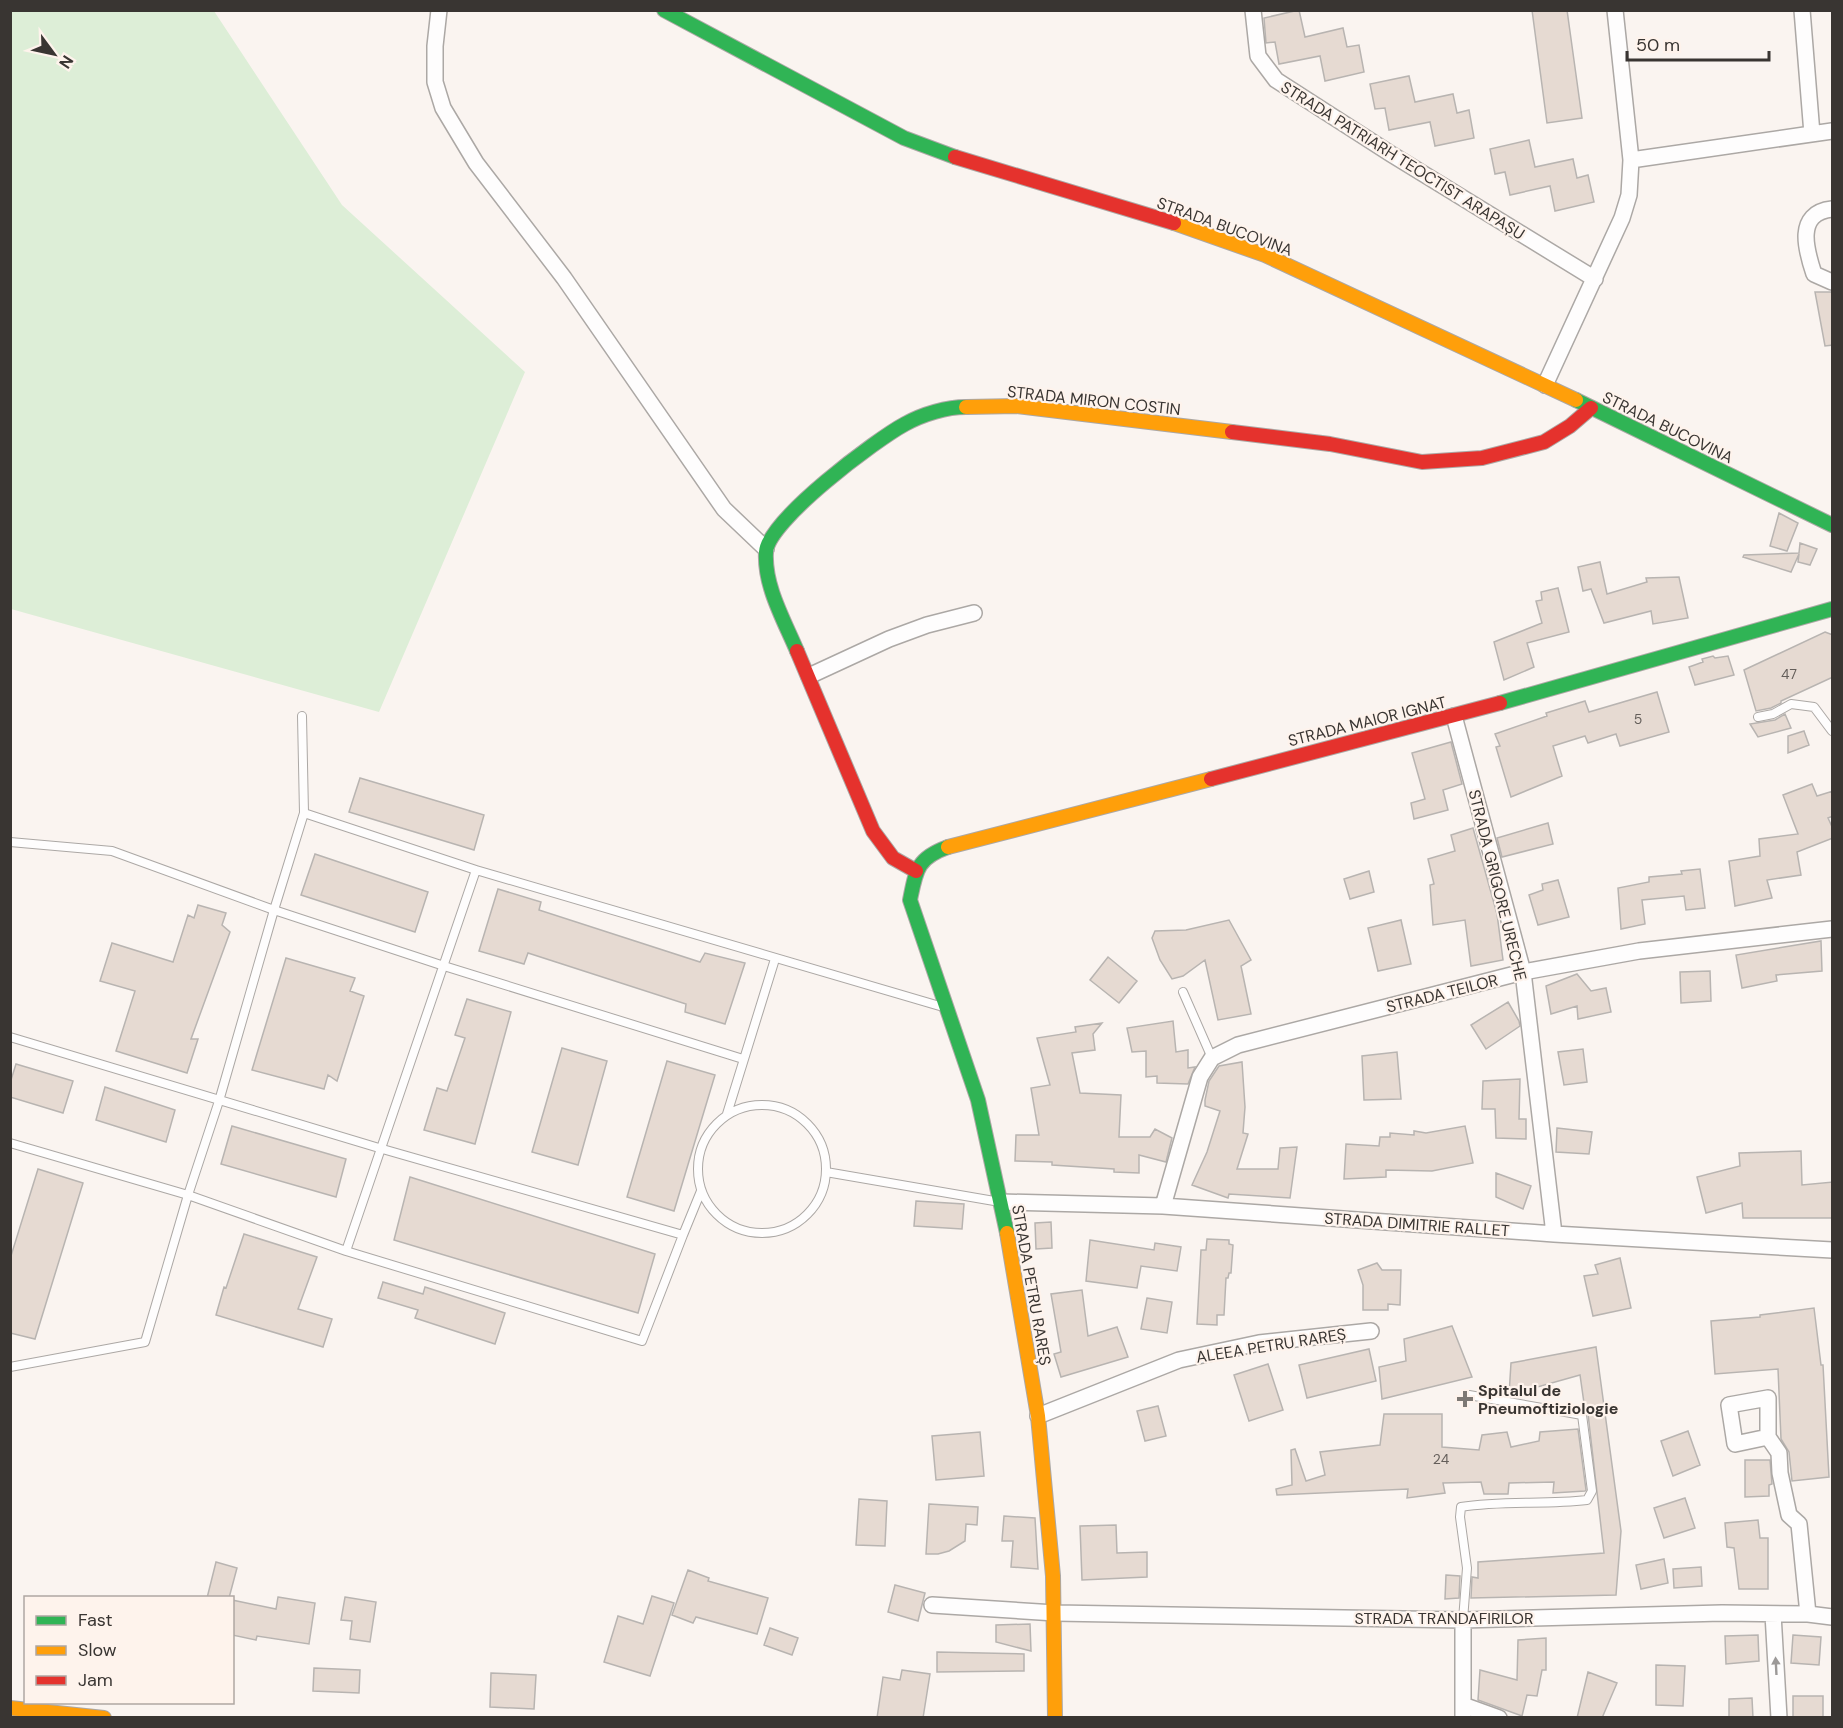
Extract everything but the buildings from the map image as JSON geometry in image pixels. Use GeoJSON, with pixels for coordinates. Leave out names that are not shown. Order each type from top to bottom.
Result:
{"type":"FeatureCollection","features":[{"type":"Feature","properties":{"kind":"street"},"geometry":{"type":"LineString","coordinates":[[440,10],[435,46],[435,82],[443,108],[476,163],[564,278],[724,509],[766,549],[768,581],[873,831],[893,858],[916,871]]}},
{"type":"Feature","properties":{"kind":"street","name":"STRADA PATRIARH TEOCTIST ARAPAȘU"},"geometry":{"type":"LineString","coordinates":[[1254,10],[1258,56],[1276,80],[1595,279]]}},
{"type":"Feature","properties":{"kind":"street"},"geometry":{"type":"LineString","coordinates":[[1545,385],[1622,218],[1629,195],[1631,160],[1615,10]]}},
{"type":"Feature","properties":{"kind":"street"},"geometry":{"type":"LineString","coordinates":[[1802,10],[1812,134]]}},
{"type":"Feature","properties":{"kind":"street","name":"STRADA BUCOVINA"},"geometry":{"type":"LineString","coordinates":[[673,13],[904,138],[976,165],[1161,219],[1265,255],[1545,385],[1832,524]]}},
{"type":"Feature","properties":{"kind":"street"},"geometry":{"type":"LineString","coordinates":[[1631,160],[1833,131]]}},
{"type":"Feature","properties":{"kind":"street"},"geometry":{"type":"LineString","coordinates":[[1833,209],[1824,210],[1809,223],[1806,247],[1814,274],[1833,282]]}},
{"type":"Feature","properties":{"kind":"street","name":"STRADA MIRON COSTIN"},"geometry":{"type":"LineString","coordinates":[[766,549],[781,525],[809,496],[866,449],[907,423],[952,408],[1017,406],[1330,444],[1422,462],[1482,458],[1544,442],[1570,426],[1591,408]]}},
{"type":"Feature","properties":{"kind":"street","name":"STRADA MAIOR IGNAT"},"geometry":{"type":"LineString","coordinates":[[916,871],[930,853],[953,845],[1454,716],[1833,609]]}},
{"type":"Feature","properties":{"kind":"street"},"geometry":{"type":"LineString","coordinates":[[809,676],[889,639],[927,625],[974,613]]}},
{"type":"Feature","properties":{"kind":"street","name":"STRADA GRIGORE URECHE"},"geometry":{"type":"LineString","coordinates":[[1454,716],[1522,972],[1554,1234]]}},
{"type":"Feature","properties":{"kind":"street","name":"STRADA PETRU RAREȘ"},"geometry":{"type":"LineString","coordinates":[[916,871],[910,900],[978,1101],[1001,1202],[1038,1416],[1055,1613],[1055,1718]]}},
{"type":"Feature","properties":{"kind":"street","name":"STRADA TEILOR"},"geometry":{"type":"LineString","coordinates":[[1212,1058],[1238,1045],[1522,972],[1639,951],[1833,928]]}},
{"type":"Feature","properties":{"kind":"street"},"geometry":{"type":"LineString","coordinates":[[1163,1206],[1200,1077],[1212,1058]]}},
{"type":"Feature","properties":{"kind":"street","name":"STRADA DIMITRIE RALLET"},"geometry":{"type":"LineString","coordinates":[[1001,1202],[1163,1206],[1554,1234],[1833,1250]]}},
{"type":"Feature","properties":{"kind":"street","name":"ALEEA PETRU RAREȘ"},"geometry":{"type":"LineString","coordinates":[[1038,1416],[1179,1359],[1259,1343],[1371,1331]]}},
{"type":"Feature","properties":{"kind":"street"},"geometry":{"type":"LineString","coordinates":[[1768,1437],[1779,1453],[1780,1473],[1789,1515],[1799,1524],[1808,1614]]}},
{"type":"Feature","properties":{"kind":"street","name":"STRADA TRANDAFIRILOR"},"geometry":{"type":"LineString","coordinates":[[932,1605],[1055,1613],[1463,1620],[1722,1613],[1808,1614],[1833,1617]]}},
{"type":"Feature","properties":{"kind":"street"},"geometry":{"type":"LineString","coordinates":[[1773,1614],[1779,1718]]}},
{"type":"Feature","properties":{"kind":"street"},"geometry":{"type":"LineString","coordinates":[[1463,1620],[1463,1711],[1499,1718]]}},
{"type":"Feature","properties":{"kind":"street"},"geometry":{"type":"LineString","coordinates":[[10,1708],[104,1718]]}},
{"type":"Feature","properties":{"kind":"lane"},"geometry":{"type":"LineString","coordinates":[[1758,717],[1773,714],[1791,704],[1814,707],[1833,731]]}},
{"type":"Feature","properties":{"kind":"lane"},"geometry":{"type":"LineString","coordinates":[[10,1367],[145,1342],[304,813],[302,716]]}},
{"type":"Feature","properties":{"kind":"lane"},"geometry":{"type":"LineString","coordinates":[[304,813],[476,870],[947,1008]]}},
{"type":"Feature","properties":{"kind":"lane"},"geometry":{"type":"LineString","coordinates":[[10,842],[112,851],[274,910],[444,966],[743,1059]]}},
{"type":"Feature","properties":{"kind":"lane"},"geometry":{"type":"LineString","coordinates":[[346,1251],[379,1148],[476,870]]}},
{"type":"Feature","properties":{"kind":"lane"},"geometry":{"type":"LineString","coordinates":[[727,1114],[775,959]]}},
{"type":"Feature","properties":{"kind":"lane"},"geometry":{"type":"LineString","coordinates":[[1183,992],[1212,1058]]}},
{"type":"Feature","properties":{"kind":"lane"},"geometry":{"type":"LineString","coordinates":[[10,1037],[219,1101],[683,1235]]}},
{"type":"Feature","properties":{"kind":"lane"},"geometry":{"type":"LineString","coordinates":[[765,1104],[785,1108],[803,1118],[816,1134],[824,1152],[826,1172],[822,1192],[812,1209],[798,1222],[780,1231],[761,1233],[742,1230],[724,1222],[710,1208],[701,1191],[697,1169],[700,1148],[711,1129],[727,1114],[745,1106],[765,1104]]}},
{"type":"Feature","properties":{"kind":"lane"},"geometry":{"type":"LineString","coordinates":[[10,1143],[188,1195],[346,1251],[642,1341],[701,1191]]}},
{"type":"Feature","properties":{"kind":"lane"},"geometry":{"type":"LineString","coordinates":[[826,1172],[1001,1202]]}},
{"type":"Feature","properties":{"kind":"lane"},"geometry":{"type":"LineString","coordinates":[[1463,1620],[1467,1568],[1460,1516],[1461,1507],[1487,1503],[1564,1503],[1587,1500],[1592,1491],[1582,1415],[1469,1395]]}},
{"type":"Feature","properties":{"kind":"green space"},"geometry":{"type":"Polygon","coordinates":[[[10,11],[214,11],[342,205],[525,372],[379,712],[11,609],[10,11]]]}},
{"type":"Feature","properties":{"kind":"traffic: fast"},"geometry":{"type":"LineString","coordinates":[[664,10],[904,138],[955,157]]}},
{"type":"Feature","properties":{"kind":"traffic: fast"},"geometry":{"type":"LineString","coordinates":[[1576,400],[1832,525]]}},
{"type":"Feature","properties":{"kind":"traffic: fast"},"geometry":{"type":"LineString","coordinates":[[797,651],[776,603],[768,577],[766,552],[771,538],[803,501],[891,432],[927,414],[966,407]]}},
{"type":"Feature","properties":{"kind":"traffic: fast"},"geometry":{"type":"LineString","coordinates":[[1500,703],[1832,609]]}},
{"type":"Feature","properties":{"kind":"traffic: fast"},"geometry":{"type":"LineString","coordinates":[[948,847],[930,856],[920,866],[916,873],[910,900],[978,1100],[1007,1233]]}},
{"type":"Feature","properties":{"kind":"traffic: slow"},"geometry":{"type":"LineString","coordinates":[[1174,223],[1265,255],[1576,400]]}},
{"type":"Feature","properties":{"kind":"traffic: slow"},"geometry":{"type":"LineString","coordinates":[[966,407],[1017,406],[1232,432]]}},
{"type":"Feature","properties":{"kind":"traffic: slow"},"geometry":{"type":"LineString","coordinates":[[948,847],[1211,779]]}},
{"type":"Feature","properties":{"kind":"traffic: slow"},"geometry":{"type":"LineString","coordinates":[[1007,1233],[1038,1416],[1053,1576],[1055,1718]]}},
{"type":"Feature","properties":{"kind":"traffic: slow"},"geometry":{"type":"LineString","coordinates":[[10,1708],[104,1718]]}},
{"type":"Feature","properties":{"kind":"traffic: jam"},"geometry":{"type":"LineString","coordinates":[[955,157],[1174,223]]}},
{"type":"Feature","properties":{"kind":"traffic: jam"},"geometry":{"type":"LineString","coordinates":[[1232,432],[1330,444],[1422,462],[1482,458],[1544,442],[1570,426],[1591,408]]}},
{"type":"Feature","properties":{"kind":"traffic: jam"},"geometry":{"type":"LineString","coordinates":[[797,651],[873,831],[893,858],[916,871]]}},
{"type":"Feature","properties":{"kind":"traffic: jam"},"geometry":{"type":"LineString","coordinates":[[1211,779],[1500,703]]}},
{"type":"Feature","properties":{"kind":"place","name":"Spitalul de Pneumoftiziologie"},"geometry":{"type":"Point","coordinates":[1465,1399]}}]}
